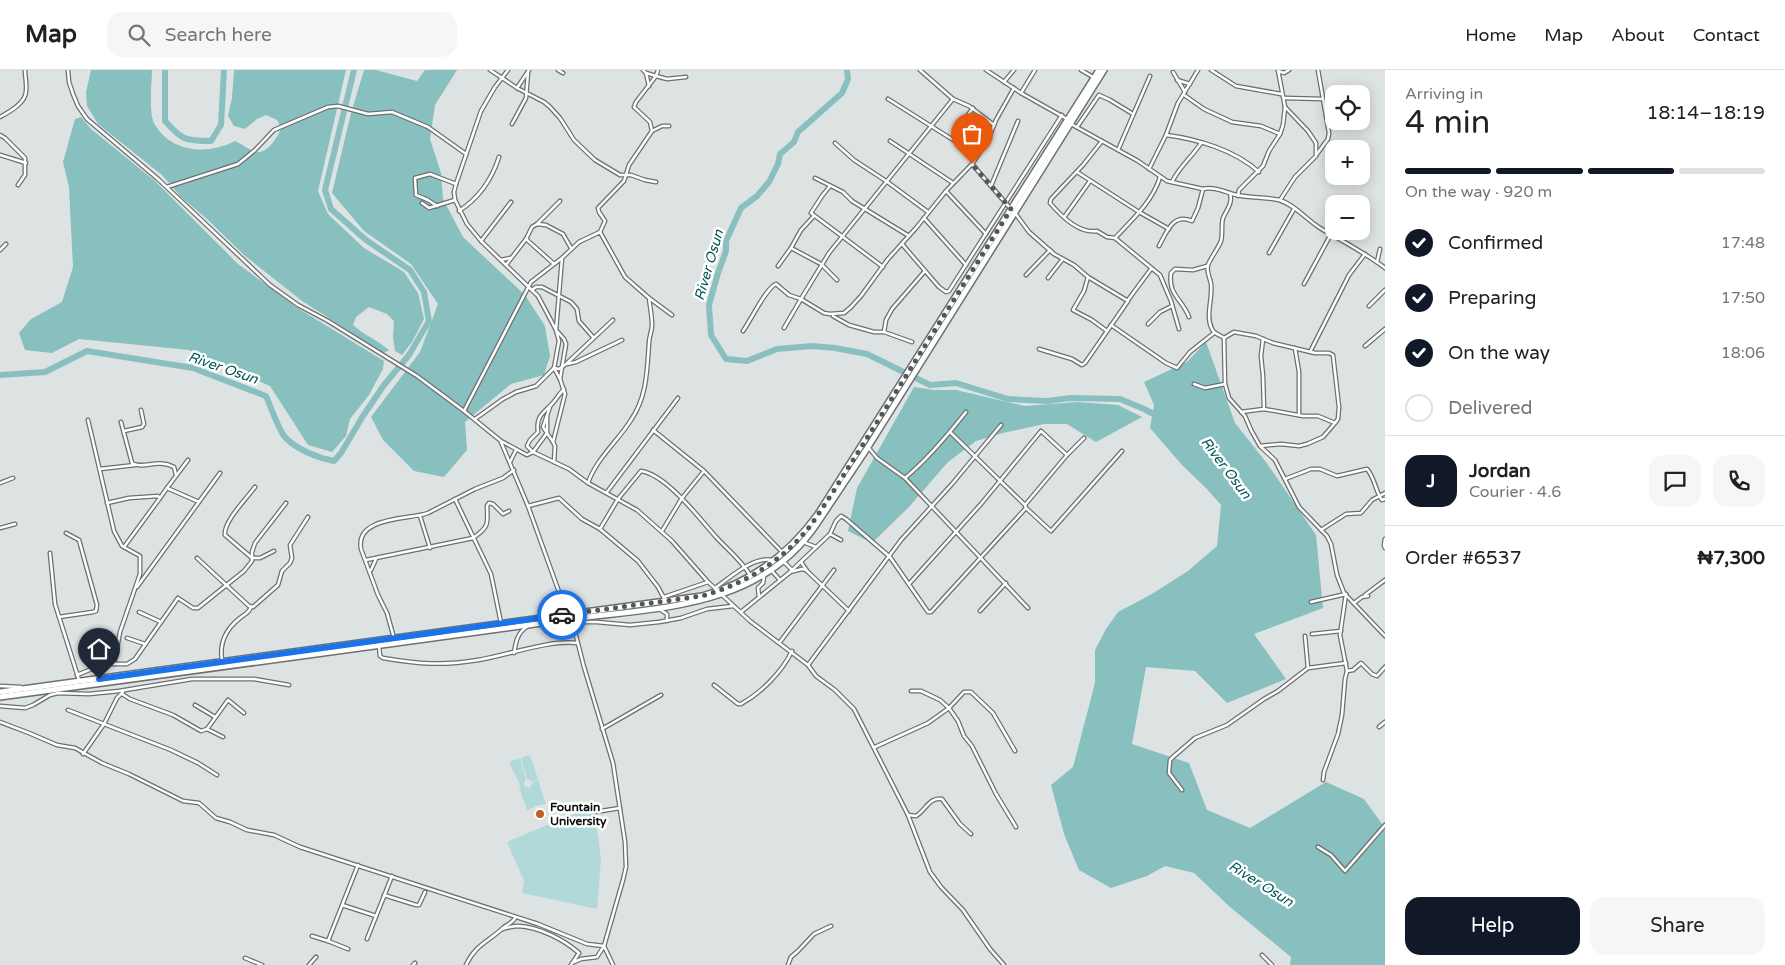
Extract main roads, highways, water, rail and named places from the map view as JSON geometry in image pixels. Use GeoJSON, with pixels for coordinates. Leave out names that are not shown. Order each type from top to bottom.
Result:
{"type":"FeatureCollection","features":[{"type":"Feature","properties":{"kind":"highway"},"geometry":{"type":"LineString","coordinates":[[1069,122],[1099,70]]}},
{"type":"Feature","properties":{"kind":"highway"},"geometry":{"type":"LineString","coordinates":[[0,692],[26,688],[80,687],[222,662],[502,623],[570,618],[658,608],[698,601],[765,574],[783,561],[803,542],[816,525],[868,446],[919,359],[1012,211],[1104,70]]}},
{"type":"Feature","properties":{"kind":"highway"},"geometry":{"type":"LineString","coordinates":[[752,578],[784,553],[806,531],[894,400]]}},
{"type":"Feature","properties":{"kind":"highway"},"geometry":{"type":"LineString","coordinates":[[0,697],[530,625],[664,599],[702,596],[719,591]]}},
{"type":"Feature","properties":{"kind":"waterway","name":"River Osun"},"geometry":{"type":"LineString","coordinates":[[165,70],[165,121],[180,136],[195,141],[211,141],[221,125],[224,70]]}},
{"type":"Feature","properties":{"kind":"waterway","name":"River Osun"},"geometry":{"type":"LineString","coordinates":[[0,375],[45,372],[87,351],[193,368],[266,396],[279,427],[289,441],[307,452],[334,461],[384,385],[409,355],[429,321],[424,292],[410,270],[366,240],[331,209],[325,190],[354,70]]}},
{"type":"Feature","properties":{"kind":"waterway","name":"River Osun"},"geometry":{"type":"LineString","coordinates":[[847,70],[848,79],[842,93],[798,132],[794,142],[780,154],[778,164],[769,182],[757,196],[741,208],[726,241],[726,251],[709,305],[711,335],[726,359],[747,361],[777,349],[812,346],[835,348],[867,354],[930,385],[956,383],[1008,399],[1047,401],[1071,398],[1120,399],[1178,427],[1216,473],[1218,483],[1252,523],[1247,537],[1236,555],[1198,590],[1146,630],[1132,646],[1118,669],[1107,695],[1104,726],[1093,749],[1089,779],[1081,789],[1077,803],[1085,815],[1089,828],[1084,848],[1098,867],[1127,867],[1155,854],[1173,855],[1229,876],[1279,910],[1292,915],[1322,933],[1325,953],[1323,965]]}},
{"type":"Feature","properties":{"kind":"place","name":"Fountain University"},"geometry":{"type":"Point","coordinates":[540,814]}}]}
